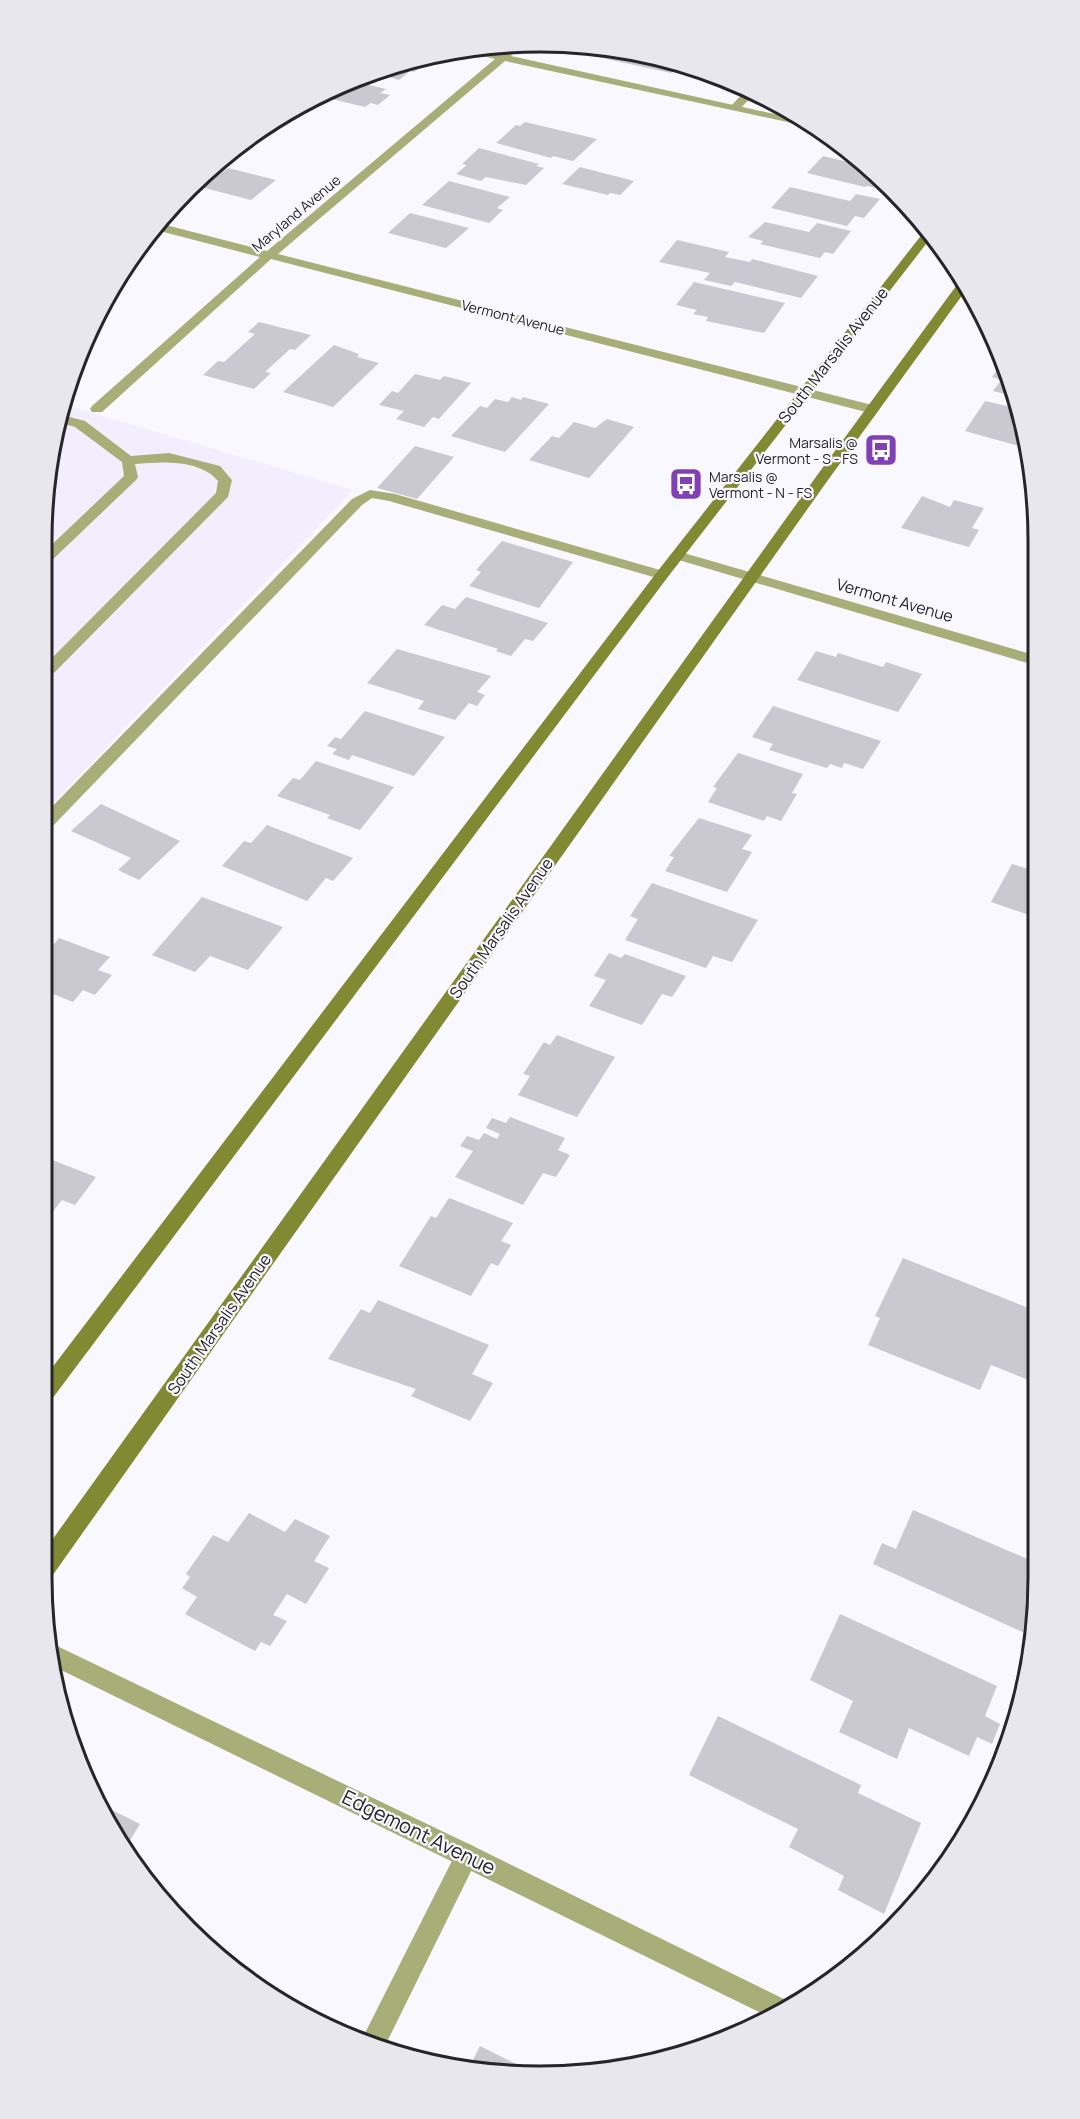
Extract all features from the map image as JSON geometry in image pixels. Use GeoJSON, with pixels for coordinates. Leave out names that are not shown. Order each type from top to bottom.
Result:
{"type":"FeatureCollection","features":[{"type":"Feature","properties":{"kind":"main road","name":"South Marsalis Avenue"},"geometry":{"type":"LineString","coordinates":[[52,1384],[677,555],[924,239]]}},
{"type":"Feature","properties":{"kind":"main road","name":"South Marsalis Avenue"},"geometry":{"type":"LineString","coordinates":[[52,1558],[871,409],[959,291]]}},
{"type":"Feature","properties":{"kind":"street","name":"Maryland Avenue"},"geometry":{"type":"LineString","coordinates":[[80,424],[269,255],[505,54]]}},
{"type":"Feature","properties":{"kind":"street"},"geometry":{"type":"LineString","coordinates":[[494,55],[786,119]]}},
{"type":"Feature","properties":{"kind":"street"},"geometry":{"type":"LineString","coordinates":[[735,108],[745,98]]}},
{"type":"Feature","properties":{"kind":"street","name":"Vermont Avenue"},"geometry":{"type":"LineString","coordinates":[[165,229],[871,409]]}},
{"type":"Feature","properties":{"kind":"street"},"geometry":{"type":"LineString","coordinates":[[52,667],[223,494],[225,480],[215,469],[169,458],[128,460],[80,424],[68,421]]}},
{"type":"Feature","properties":{"kind":"street"},"geometry":{"type":"LineString","coordinates":[[52,552],[131,477],[128,460]]}},
{"type":"Feature","properties":{"kind":"street"},"geometry":{"type":"LineString","coordinates":[[52,817],[357,502],[370,494],[390,497],[662,575]]}},
{"type":"Feature","properties":{"kind":"street","name":"Vermont Avenue"},"geometry":{"type":"LineString","coordinates":[[677,555],[1028,658]]}},
{"type":"Feature","properties":{"kind":"street","name":"Edgemont Avenue"},"geometry":{"type":"LineString","coordinates":[[59,1658],[774,2006]]}},
{"type":"Feature","properties":{"kind":"street"},"geometry":{"type":"LineString","coordinates":[[376,2038],[467,1855]]}},
{"type":"Feature","properties":{"kind":"shaded area"},"geometry":{"type":"Polygon","coordinates":[[[71,407],[353,490],[52,805],[52,540],[57,476],[71,407]]]}},
{"type":"Feature","properties":{"kind":"building"},"geometry":{"type":"Polygon","coordinates":[[[592,56],[635,62],[673,71],[671,73],[592,56]]]}},
{"type":"Feature","properties":{"kind":"building"},"geometry":{"type":"Polygon","coordinates":[[[419,68],[414,72],[410,71],[399,80],[388,77],[419,68]]]}},
{"type":"Feature","properties":{"kind":"building"},"geometry":{"type":"Polygon","coordinates":[[[367,84],[386,89],[380,93],[390,95],[378,105],[371,103],[365,107],[332,99],[367,84]]]}},
{"type":"Feature","properties":{"kind":"building"},"geometry":{"type":"Polygon","coordinates":[[[525,122],[597,139],[573,161],[553,156],[551,158],[496,143],[516,125],[520,126],[525,122]]]}},
{"type":"Feature","properties":{"kind":"building"},"geometry":{"type":"Polygon","coordinates":[[[479,148],[539,164],[536,166],[544,168],[526,185],[486,177],[481,181],[456,174],[467,165],[462,164],[479,148]]]}},
{"type":"Feature","properties":{"kind":"building"},"geometry":{"type":"Polygon","coordinates":[[[823,156],[848,162],[877,188],[865,187],[807,173],[823,156]]]}},
{"type":"Feature","properties":{"kind":"building"},"geometry":{"type":"Polygon","coordinates":[[[580,167],[634,181],[620,195],[610,193],[608,195],[562,184],[580,167]]]}},
{"type":"Feature","properties":{"kind":"building"},"geometry":{"type":"Polygon","coordinates":[[[228,168],[276,180],[251,200],[203,188],[228,168]]]}},
{"type":"Feature","properties":{"kind":"building"},"geometry":{"type":"Polygon","coordinates":[[[449,181],[510,197],[497,208],[503,210],[489,223],[422,205],[449,181]]]}},
{"type":"Feature","properties":{"kind":"building"},"geometry":{"type":"Polygon","coordinates":[[[790,187],[850,201],[856,194],[880,199],[864,218],[855,216],[847,226],[771,208],[790,187]]]}},
{"type":"Feature","properties":{"kind":"building"},"geometry":{"type":"Polygon","coordinates":[[[410,213],[469,228],[446,248],[388,233],[410,213]]]}},
{"type":"Feature","properties":{"kind":"building"},"geometry":{"type":"Polygon","coordinates":[[[765,222],[809,232],[817,223],[851,231],[833,254],[825,252],[820,258],[760,244],[763,241],[748,237],[765,222]]]}},
{"type":"Feature","properties":{"kind":"building"},"geometry":{"type":"Polygon","coordinates":[[[677,240],[729,252],[725,257],[750,262],[752,259],[818,276],[801,298],[735,282],[731,286],[704,280],[710,273],[659,262],[677,240]]]}},
{"type":"Feature","properties":{"kind":"building"},"geometry":{"type":"Polygon","coordinates":[[[694,282],[785,303],[764,333],[706,321],[708,317],[693,314],[697,310],[676,305],[694,282]]]}},
{"type":"Feature","properties":{"kind":"building"},"geometry":{"type":"Polygon","coordinates":[[[259,322],[311,335],[295,350],[290,349],[265,372],[271,373],[254,389],[203,375],[218,361],[224,362],[255,334],[248,332],[259,322]]]}},
{"type":"Feature","properties":{"kind":"building"},"geometry":{"type":"Polygon","coordinates":[[[334,345],[359,354],[357,357],[379,363],[333,407],[283,392],[334,345]]]}},
{"type":"Feature","properties":{"kind":"building"},"geometry":{"type":"Polygon","coordinates":[[[997,370],[1001,380],[992,377],[997,370]]]}},
{"type":"Feature","properties":{"kind":"building"},"geometry":{"type":"Polygon","coordinates":[[[415,374],[440,380],[444,376],[471,383],[439,419],[433,417],[424,427],[396,419],[404,411],[379,405],[392,391],[398,393],[415,374]]]}},
{"type":"Feature","properties":{"kind":"building"},"geometry":{"type":"Polygon","coordinates":[[[1001,380],[1005,394],[993,391],[1001,380]]]}},
{"type":"Feature","properties":{"kind":"building"},"geometry":{"type":"Polygon","coordinates":[[[512,397],[521,400],[523,397],[549,404],[505,452],[451,436],[480,406],[487,408],[495,399],[508,402],[512,397]]]}},
{"type":"Feature","properties":{"kind":"building"},"geometry":{"type":"Polygon","coordinates":[[[985,401],[1007,406],[1008,404],[1018,446],[965,431],[985,401]]]}},
{"type":"Feature","properties":{"kind":"building"},"geometry":{"type":"Polygon","coordinates":[[[607,419],[634,427],[589,478],[529,460],[552,436],[559,438],[574,422],[595,428],[607,419]]]}},
{"type":"Feature","properties":{"kind":"building"},"geometry":{"type":"Polygon","coordinates":[[[415,446],[454,457],[417,499],[377,488],[415,446]]]}},
{"type":"Feature","properties":{"kind":"building"},"geometry":{"type":"Polygon","coordinates":[[[922,496],[950,507],[954,500],[984,508],[972,528],[979,530],[969,547],[901,528],[922,496]]]}},
{"type":"Feature","properties":{"kind":"building"},"geometry":{"type":"Polygon","coordinates":[[[502,541],[573,562],[539,608],[469,586],[481,572],[476,570],[502,541]]]}},
{"type":"Feature","properties":{"kind":"building"},"geometry":{"type":"Polygon","coordinates":[[[466,597],[548,623],[533,641],[525,639],[511,656],[496,651],[498,649],[424,625],[442,605],[455,609],[466,597]]]}},
{"type":"Feature","properties":{"kind":"building"},"geometry":{"type":"Polygon","coordinates":[[[397,649],[491,676],[477,692],[485,695],[477,706],[469,703],[455,720],[418,709],[424,701],[367,683],[397,649]]]}},
{"type":"Feature","properties":{"kind":"building"},"geometry":{"type":"Polygon","coordinates":[[[816,651],[836,657],[838,653],[883,667],[886,662],[922,674],[898,712],[797,680],[816,651]]]}},
{"type":"Feature","properties":{"kind":"building"},"geometry":{"type":"Polygon","coordinates":[[[773,706],[881,741],[863,769],[844,763],[842,768],[830,764],[827,768],[769,750],[773,744],[752,737],[773,706]]]}},
{"type":"Feature","properties":{"kind":"building"},"geometry":{"type":"Polygon","coordinates":[[[365,711],[445,737],[414,776],[352,755],[349,760],[332,754],[337,749],[327,746],[335,737],[341,739],[365,711]]]}},
{"type":"Feature","properties":{"kind":"building"},"geometry":{"type":"Polygon","coordinates":[[[738,753],[803,774],[792,793],[797,794],[781,821],[767,816],[764,821],[708,802],[717,788],[713,787],[738,753]]]}},
{"type":"Feature","properties":{"kind":"building"},"geometry":{"type":"Polygon","coordinates":[[[316,761],[394,787],[360,830],[327,818],[330,815],[277,796],[293,778],[300,780],[316,761]]]}},
{"type":"Feature","properties":{"kind":"building"},"geometry":{"type":"Polygon","coordinates":[[[101,804],[180,841],[139,880],[118,870],[131,858],[71,831],[101,804]]]}},
{"type":"Feature","properties":{"kind":"building"},"geometry":{"type":"Polygon","coordinates":[[[699,818],[752,835],[742,849],[752,852],[727,892],[665,871],[674,857],[669,856],[699,818]]]}},
{"type":"Feature","properties":{"kind":"building"},"geometry":{"type":"Polygon","coordinates":[[[267,825],[353,858],[333,881],[326,878],[307,901],[222,866],[244,841],[251,843],[267,825]]]}},
{"type":"Feature","properties":{"kind":"building"},"geometry":{"type":"Polygon","coordinates":[[[1012,864],[1028,869],[1028,915],[991,902],[1012,864]]]}},
{"type":"Feature","properties":{"kind":"building"},"geometry":{"type":"Polygon","coordinates":[[[652,883],[758,920],[732,962],[713,956],[706,968],[625,940],[638,919],[630,916],[652,883]]]}},
{"type":"Feature","properties":{"kind":"building"},"geometry":{"type":"Polygon","coordinates":[[[202,897],[283,927],[248,970],[210,956],[195,972],[152,955],[202,897]]]}},
{"type":"Feature","properties":{"kind":"building"},"geometry":{"type":"Polygon","coordinates":[[[59,938],[110,957],[98,970],[112,975],[95,995],[83,990],[73,1002],[52,994],[52,946],[59,938]]]}},
{"type":"Feature","properties":{"kind":"building"},"geometry":{"type":"Polygon","coordinates":[[[609,953],[621,958],[625,954],[686,976],[672,997],[662,994],[642,1025],[589,1006],[606,980],[594,976],[609,953]]]}},
{"type":"Feature","properties":{"kind":"building"},"geometry":{"type":"Polygon","coordinates":[[[557,1035],[615,1057],[577,1117],[518,1095],[530,1076],[523,1074],[544,1042],[550,1045],[557,1035]]]}},
{"type":"Feature","properties":{"kind":"building"},"geometry":{"type":"Polygon","coordinates":[[[510,1117],[565,1138],[558,1150],[570,1155],[556,1177],[543,1173],[523,1205],[455,1177],[473,1151],[460,1146],[467,1136],[479,1140],[484,1133],[497,1139],[500,1134],[486,1128],[492,1118],[506,1123],[510,1117]]]}},
{"type":"Feature","properties":{"kind":"building"},"geometry":{"type":"Polygon","coordinates":[[[52,1160],[96,1177],[75,1205],[62,1200],[52,1212],[52,1160]]]}},
{"type":"Feature","properties":{"kind":"building"},"geometry":{"type":"Polygon","coordinates":[[[449,1198],[513,1223],[501,1241],[511,1245],[498,1266],[491,1263],[471,1296],[399,1266],[431,1216],[436,1218],[449,1198]]]}},
{"type":"Feature","properties":{"kind":"building"},"geometry":{"type":"Polygon","coordinates":[[[903,1258],[1028,1308],[1028,1380],[991,1365],[980,1390],[868,1345],[880,1318],[875,1316],[903,1258]]]}},
{"type":"Feature","properties":{"kind":"building"},"geometry":{"type":"Polygon","coordinates":[[[378,1300],[489,1345],[472,1374],[493,1383],[470,1421],[411,1396],[416,1389],[328,1359],[361,1309],[370,1313],[378,1300]]]}},
{"type":"Feature","properties":{"kind":"building"},"geometry":{"type":"Polygon","coordinates":[[[913,1510],[1028,1559],[1024,1633],[873,1564],[882,1543],[896,1549],[913,1510]]]}},
{"type":"Feature","properties":{"kind":"building"},"geometry":{"type":"Polygon","coordinates":[[[249,1513],[285,1532],[295,1519],[330,1536],[314,1561],[329,1568],[306,1604],[287,1594],[273,1615],[287,1621],[270,1646],[261,1642],[255,1651],[185,1614],[197,1597],[182,1588],[190,1577],[186,1574],[213,1535],[228,1542],[249,1513]]]}},
{"type":"Feature","properties":{"kind":"building"},"geometry":{"type":"Polygon","coordinates":[[[840,1614],[997,1686],[985,1716],[1000,1724],[992,1744],[977,1737],[969,1756],[909,1728],[897,1759],[839,1732],[853,1701],[810,1680],[840,1614]]]}},
{"type":"Feature","properties":{"kind":"building"},"geometry":{"type":"Polygon","coordinates":[[[718,1716],[861,1785],[858,1793],[921,1823],[884,1914],[838,1890],[844,1876],[789,1847],[798,1829],[689,1775],[718,1716]]]}},
{"type":"Feature","properties":{"kind":"building"},"geometry":{"type":"Polygon","coordinates":[[[111,1809],[140,1824],[129,1841],[111,1809]]]}},
{"type":"Feature","properties":{"kind":"building"},"geometry":{"type":"Polygon","coordinates":[[[480,2046],[519,2065],[508,2065],[472,2061],[480,2046]]]}},
{"type":"Feature","properties":{"kind":"place","name":"Marsalis @ Vermont - S - FS"},"geometry":{"type":"Point","coordinates":[881,450]}},
{"type":"Feature","properties":{"kind":"place","name":"Marsalis @ Vermont - N - FS"},"geometry":{"type":"Point","coordinates":[686,484]}}]}
